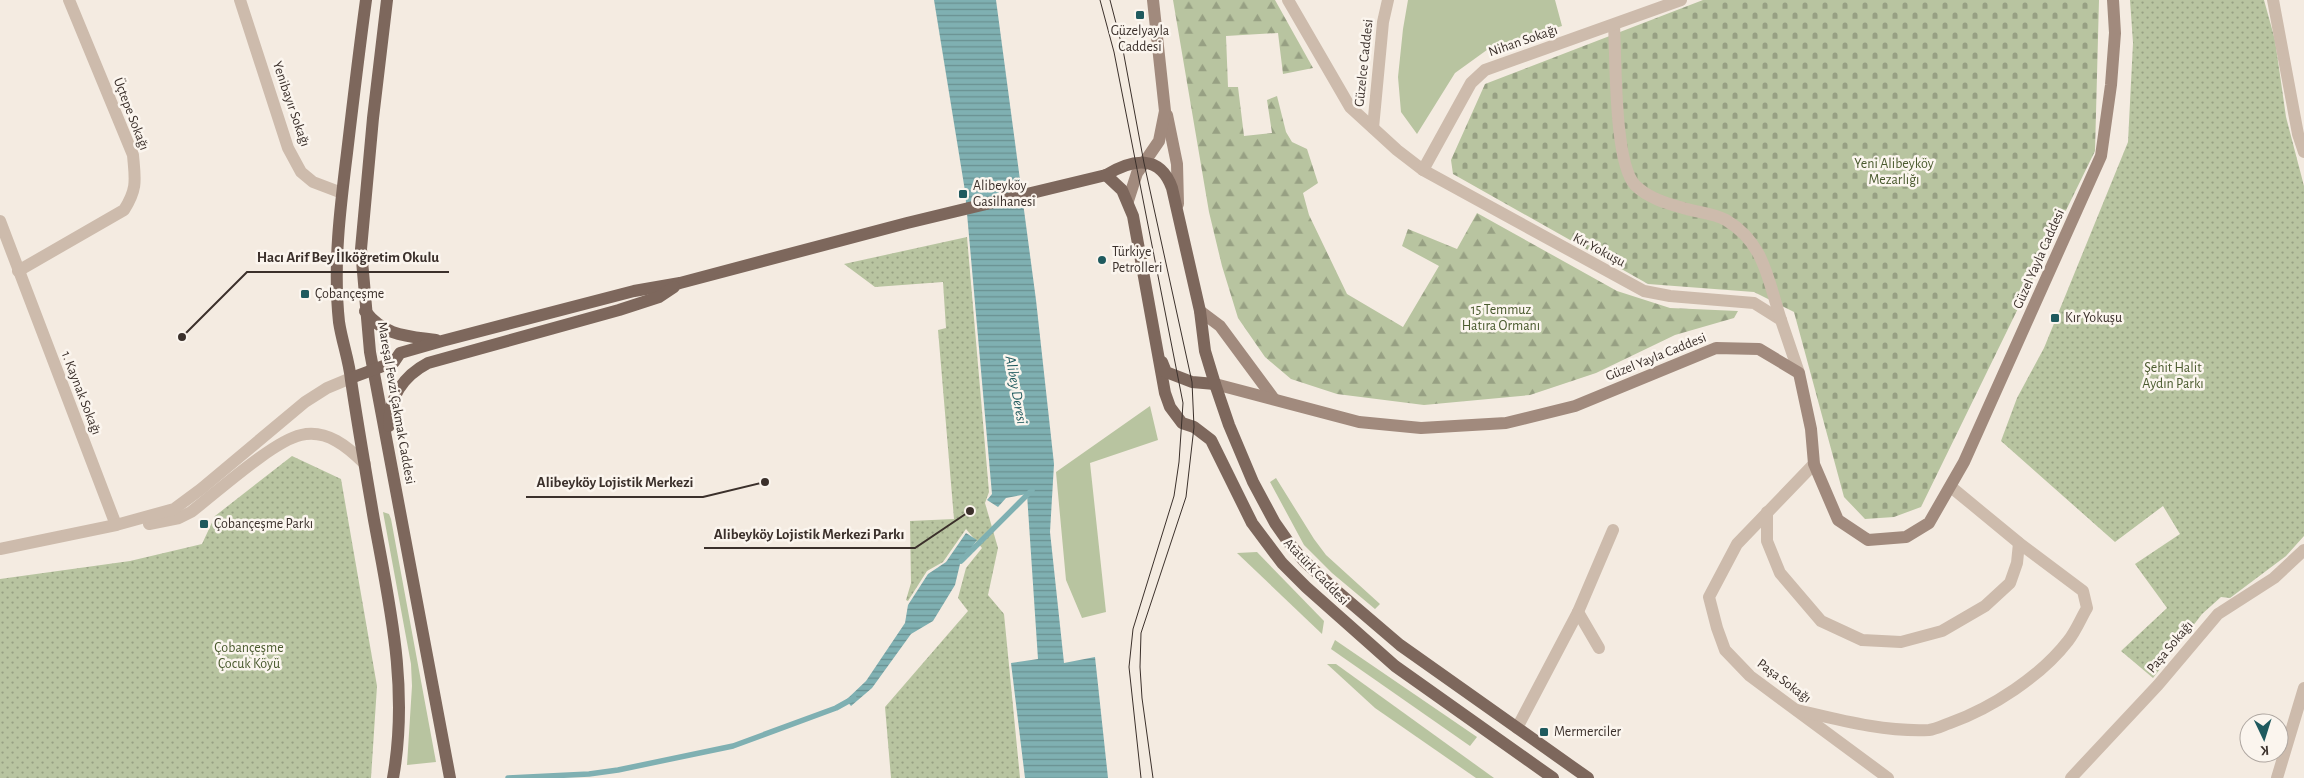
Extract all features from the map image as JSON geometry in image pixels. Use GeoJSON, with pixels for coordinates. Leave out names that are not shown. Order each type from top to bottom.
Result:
{"type":"FeatureCollection","features":[{"type":"Feature","properties":{"kind":"main road"},"geometry":{"type":"LineString","coordinates":[[366,0],[342,193],[337,295],[341,331],[351,378],[385,579],[400,688],[399,742],[393,778]]}},
{"type":"Feature","properties":{"kind":"main road","name":"Mareşal Fevzi Çakmak Caddesi"},"geometry":{"type":"LineString","coordinates":[[387,0],[364,203],[361,249],[365,311],[373,368],[450,778]]}},
{"type":"Feature","properties":{"kind":"main road","name":"Atatürk Caddesi"},"geometry":{"type":"LineString","coordinates":[[1153,0],[1166,110],[1170,122],[1177,164],[1178,209]]}},
{"type":"Feature","properties":{"kind":"main road","name":"Güzel Yayla Caddesi"},"geometry":{"type":"LineString","coordinates":[[1215,384],[1274,399],[1314,412],[1359,422],[1421,428],[1506,423],[1576,406],[1716,348],[1759,349],[1800,373],[1811,429],[1814,464],[1838,520],[1868,540],[1906,537],[1928,523],[1951,487],[2000,384],[2101,156],[2111,85],[2115,34],[2114,0]]}},
{"type":"Feature","properties":{"kind":"main road","name":"Atatürk Caddesi"},"geometry":{"type":"LineString","coordinates":[[1128,201],[1137,173],[1159,141],[1166,110]]}},
{"type":"Feature","properties":{"kind":"main road"},"geometry":{"type":"LineString","coordinates":[[351,378],[373,368],[394,362],[400,354],[442,341],[634,291],[680,284],[958,211],[1106,175],[1122,166],[1144,163]]}},
{"type":"Feature","properties":{"kind":"main road","name":"Atatürk Caddesi"},"geometry":{"type":"LineString","coordinates":[[1144,163],[1155,164],[1168,176],[1178,209],[1200,311],[1205,351],[1215,384],[1253,482],[1275,523],[1304,561],[1400,645],[1588,778]]}},
{"type":"Feature","properties":{"kind":"main road","name":"Atatürk Caddesi"},"geometry":{"type":"LineString","coordinates":[[1106,175],[1117,184],[1128,201],[1133,216],[1165,394],[1170,407],[1182,423],[1194,428],[1211,440],[1252,523],[1282,562],[1330,609],[1395,666],[1553,778]]}},
{"type":"Feature","properties":{"kind":"main road"},"geometry":{"type":"LineString","coordinates":[[389,449],[389,417],[392,403],[397,390],[415,370],[440,358],[619,310],[659,297],[680,284]]}},
{"type":"Feature","properties":{"kind":"main road"},"geometry":{"type":"LineString","coordinates":[[365,311],[374,323],[392,333],[442,341]]}},
{"type":"Feature","properties":{"kind":"main road"},"geometry":{"type":"LineString","coordinates":[[1200,311],[1220,326],[1274,399]]}},
{"type":"Feature","properties":{"kind":"main road"},"geometry":{"type":"LineString","coordinates":[[1156,346],[1166,372],[1192,382],[1215,384]]}},
{"type":"Feature","properties":{"kind":"street","name":"Üçtepe Sokağı"},"geometry":{"type":"LineString","coordinates":[[18,271],[124,210],[134,195],[133,155],[69,0]]}},
{"type":"Feature","properties":{"kind":"street","name":"Yenibayır Sokağı"},"geometry":{"type":"LineString","coordinates":[[240,0],[288,148],[301,172],[312,182],[342,193]]}},
{"type":"Feature","properties":{"kind":"street","name":"Kır Yokuşu"},"geometry":{"type":"LineString","coordinates":[[1288,0],[1350,107],[1422,170],[1644,291],[1670,296],[1754,302],[1781,320]]}},
{"type":"Feature","properties":{"kind":"street","name":"Güzelce Caddesi"},"geometry":{"type":"LineString","coordinates":[[1373,128],[1383,22],[1388,0]]}},
{"type":"Feature","properties":{"kind":"street","name":"Nihan Sokağı"},"geometry":{"type":"LineString","coordinates":[[1422,170],[1472,83],[1485,70],[1681,0]]}},
{"type":"Feature","properties":{"kind":"street"},"geometry":{"type":"LineString","coordinates":[[2273,0],[2298,134],[2304,152]]}},
{"type":"Feature","properties":{"kind":"street"},"geometry":{"type":"LineString","coordinates":[[1614,25],[1621,144],[1625,166],[1635,184],[1658,200],[1725,219],[1746,235],[1762,256],[1781,320],[1800,373]]}},
{"type":"Feature","properties":{"kind":"street","name":"1. Kaynak Sokağı"},"geometry":{"type":"LineString","coordinates":[[0,221],[116,525]]}},
{"type":"Feature","properties":{"kind":"street"},"geometry":{"type":"LineString","coordinates":[[0,549],[116,525],[174,509],[306,402],[327,388],[351,378]]}},
{"type":"Feature","properties":{"kind":"street"},"geometry":{"type":"LineString","coordinates":[[116,525],[164,522],[191,512],[272,449],[301,435],[315,434],[332,438],[347,446],[365,464]]}},
{"type":"Feature","properties":{"kind":"street","name":"Paşa Sokağı"},"geometry":{"type":"LineString","coordinates":[[1814,464],[1737,544],[1709,596],[1725,650],[1750,676],[1888,778]]}},
{"type":"Feature","properties":{"kind":"street"},"geometry":{"type":"LineString","coordinates":[[1797,710],[1847,722],[1899,729],[1931,730],[1973,715],[2040,670],[2069,640],[2087,608],[2083,592],[2018,543],[1951,487]]}},
{"type":"Feature","properties":{"kind":"street"},"geometry":{"type":"LineString","coordinates":[[1767,512],[1767,541],[1780,573],[1821,621],[1862,640],[1901,642],[1942,631],[1985,606],[2010,583],[2017,563],[2018,543]]}},
{"type":"Feature","properties":{"kind":"street"},"geometry":{"type":"LineString","coordinates":[[1517,728],[1578,612],[1613,530]]}},
{"type":"Feature","properties":{"kind":"street","name":"Paşa Sokağı"},"geometry":{"type":"LineString","coordinates":[[2071,778],[2158,685],[2218,614],[2274,578],[2304,550]]}},
{"type":"Feature","properties":{"kind":"street"},"geometry":{"type":"LineString","coordinates":[[1578,612],[1599,648]]}},
{"type":"Feature","properties":{"kind":"street"},"geometry":{"type":"LineString","coordinates":[[2277,778],[2304,688]]}},
{"type":"Feature","properties":{"kind":"green space","name":"15 Temmuz Hatıra Ormanı"},"geometry":{"type":"Polygon","coordinates":[[[1173,0],[1275,0],[1313,68],[1283,74],[1278,33],[1226,36],[1228,87],[1238,87],[1244,136],[1272,133],[1267,100],[1277,96],[1286,132],[1292,142],[1307,149],[1318,183],[1303,193],[1309,215],[1347,294],[1403,327],[1439,266],[1402,246],[1408,229],[1457,249],[1477,213],[1617,291],[1670,308],[1738,311],[1734,318],[1675,335],[1596,373],[1530,395],[1424,405],[1337,394],[1291,379],[1265,357],[1238,318],[1222,266],[1209,212],[1173,0]]]}},
{"type":"Feature","properties":{"kind":"green space"},"geometry":{"type":"Polygon","coordinates":[[[1408,0],[1555,0],[1562,26],[1491,47],[1455,73],[1417,134],[1401,112],[1398,77],[1408,0]]]}},
{"type":"Feature","properties":{"kind":"green space","name":"Yeni Alibeyköy Mezarlığı"},"geometry":{"type":"Polygon","coordinates":[[[1703,0],[2099,0],[2095,151],[1921,507],[1894,517],[1865,519],[1844,497],[1794,312],[1754,292],[1648,284],[1453,174],[1451,160],[1485,84],[1703,0]]]}},
{"type":"Feature","properties":{"kind":"green space","name":"Şehit Halit Aydın Parkı"},"geometry":{"type":"Polygon","coordinates":[[[2130,0],[2264,0],[2275,40],[2286,117],[2304,186],[2304,536],[2286,556],[2230,598],[2221,597],[2202,614],[2153,678],[2121,651],[2167,608],[2135,564],[2180,534],[2163,506],[2115,542],[2001,441],[2017,398],[2044,348],[2128,142],[2133,43],[2130,0]]]}},
{"type":"Feature","properties":{"kind":"green space"},"geometry":{"type":"Polygon","coordinates":[[[967,237],[989,492],[985,503],[998,548],[988,595],[1004,614],[1020,778],[891,778],[885,707],[968,611],[958,598],[966,568],[982,548],[966,529],[943,562],[927,571],[908,601],[906,600],[911,583],[910,521],[954,519],[938,330],[946,328],[943,282],[875,287],[844,264],[967,237]]]}},
{"type":"Feature","properties":{"kind":"green space"},"geometry":{"type":"Polygon","coordinates":[[[1150,406],[1158,440],[1090,463],[1106,612],[1082,618],[1066,580],[1056,472],[1150,406]]]}},
{"type":"Feature","properties":{"kind":"green space","name":"Çobançeşme Çocuk Köyü"},"geometry":{"type":"Polygon","coordinates":[[[292,456],[341,479],[377,686],[371,778],[0,778],[0,579],[130,561],[202,544],[215,516],[292,456]]]}},
{"type":"Feature","properties":{"kind":"green space"},"geometry":{"type":"Polygon","coordinates":[[[1276,478],[1326,555],[1380,604],[1375,609],[1332,573],[1304,545],[1270,482],[1276,478]]]}},
{"type":"Feature","properties":{"kind":"green space"},"geometry":{"type":"Polygon","coordinates":[[[383,512],[389,514],[391,519],[436,762],[407,765],[412,686],[411,664],[383,512]]]}},
{"type":"Feature","properties":{"kind":"green space"},"geometry":{"type":"Polygon","coordinates":[[[1257,552],[1324,621],[1322,634],[1237,553],[1257,552]]]}},
{"type":"Feature","properties":{"kind":"green space"},"geometry":{"type":"Polygon","coordinates":[[[1335,640],[1477,737],[1470,746],[1331,649],[1335,640]]]}},
{"type":"Feature","properties":{"kind":"green space"},"geometry":{"type":"Polygon","coordinates":[[[1327,664],[1336,664],[1494,778],[1476,778],[1375,708],[1327,664]]]}},
{"type":"Feature","properties":{"kind":"water","name":"Alibey Deresi"},"geometry":{"type":"Polygon","coordinates":[[[934,0],[996,0],[1036,300],[1054,464],[1050,532],[1064,663],[1095,657],[1108,778],[1025,778],[1011,663],[1038,659],[1027,494],[1006,498],[998,507],[987,500],[992,494],[965,191],[934,0]]]}},
{"type":"Feature","properties":{"kind":"water"},"geometry":{"type":"Polygon","coordinates":[[[966,533],[977,540],[960,564],[955,585],[933,621],[911,634],[872,688],[851,706],[846,700],[866,681],[905,623],[908,605],[928,574],[946,562],[966,533]]]}},
{"type":"Feature","properties":{"kind":"waterway"},"geometry":{"type":"LineString","coordinates":[[961,561],[1032,490]]}},
{"type":"Feature","properties":{"kind":"waterway"},"geometry":{"type":"LineString","coordinates":[[508,778],[589,774],[618,770],[733,746],[836,708],[854,698]]}},
{"type":"Feature","properties":{"kind":"tram line"},"geometry":{"type":"LineString","coordinates":[[1100,0],[1114,52],[1183,403],[1179,462],[1174,496],[1133,629],[1129,667],[1141,778]]}},
{"type":"Feature","properties":{"kind":"tram line"},"geometry":{"type":"LineString","coordinates":[[1110,0],[1123,50],[1144,163],[1192,382],[1194,427],[1186,497],[1141,633],[1140,667],[1142,698],[1153,778]]}},
{"type":"Feature","properties":{"kind":"place","name":"Güzelyayla Caddesi"},"geometry":{"type":"Point","coordinates":[1140,15]}},
{"type":"Feature","properties":{"kind":"place","name":"Alibeyköy Gasilhanesi"},"geometry":{"type":"Point","coordinates":[963,194]}},
{"type":"Feature","properties":{"kind":"place","name":"Türkiye Petrolleri"},"geometry":{"type":"Point","coordinates":[1102,260]}},
{"type":"Feature","properties":{"kind":"place","name":"Çobançeşme"},"geometry":{"type":"Point","coordinates":[305,294]}},
{"type":"Feature","properties":{"kind":"place","name":"Kır Yokuşu"},"geometry":{"type":"Point","coordinates":[2055,318]}},
{"type":"Feature","properties":{"kind":"place","name":"Hacı Arif Bey İlköğretim Okulu"},"geometry":{"type":"Point","coordinates":[182,337]}},
{"type":"Feature","properties":{"kind":"place","name":"Alibeyköy Lojistik Merkezi"},"geometry":{"type":"Point","coordinates":[765,482]}},
{"type":"Feature","properties":{"kind":"place","name":"Alibeyköy Lojistik Merkezi Parkı"},"geometry":{"type":"Point","coordinates":[970,511]}},
{"type":"Feature","properties":{"kind":"place","name":"Çobançeşme Parkı"},"geometry":{"type":"Point","coordinates":[204,524]}},
{"type":"Feature","properties":{"kind":"place","name":"Mermerciler"},"geometry":{"type":"Point","coordinates":[1544,732]}}]}
